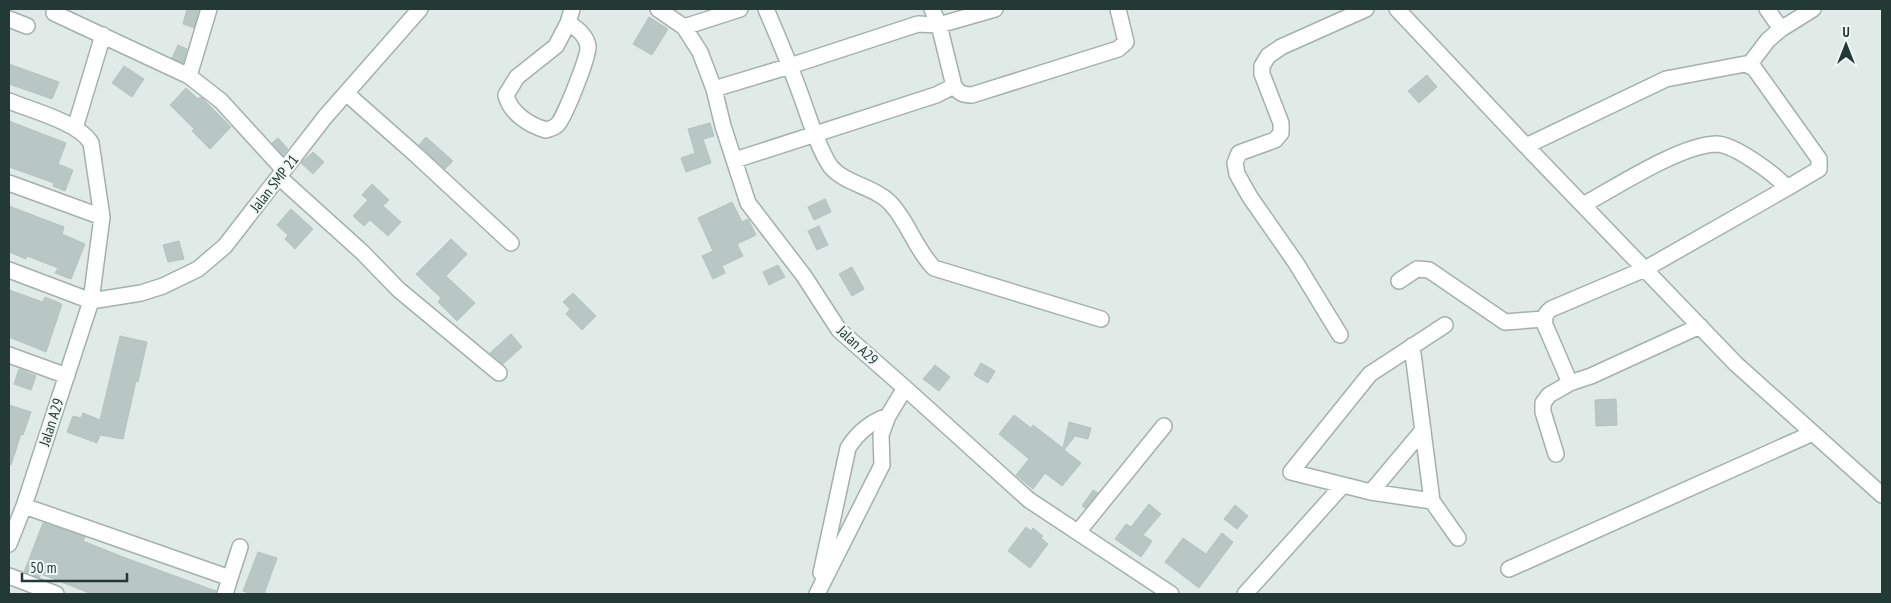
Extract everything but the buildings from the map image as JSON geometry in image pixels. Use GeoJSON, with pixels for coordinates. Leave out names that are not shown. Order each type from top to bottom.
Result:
{"type":"FeatureCollection","features":[{"type":"Feature","properties":{"kind":"street"},"geometry":{"type":"LineString","coordinates":[[189,76],[209,9]]}},
{"type":"Feature","properties":{"kind":"street","name":"Jalan SMP 21"},"geometry":{"type":"LineString","coordinates":[[91,301],[142,292],[162,286],[198,268],[225,246],[346,93],[420,9]]}},
{"type":"Feature","properties":{"kind":"street","name":"Jalan A29"},"geometry":{"type":"LineString","coordinates":[[658,9],[684,27],[700,52],[714,89],[723,126],[736,160],[748,202],[804,276],[839,330],[1029,500],[1171,594]]}},
{"type":"Feature","properties":{"kind":"street"},"geometry":{"type":"LineString","coordinates":[[684,27],[740,9]]}},
{"type":"Feature","properties":{"kind":"street"},"geometry":{"type":"LineString","coordinates":[[766,9],[790,66],[814,133],[831,167],[839,174],[891,203],[927,261],[934,268],[1101,318]]}},
{"type":"Feature","properties":{"kind":"street"},"geometry":{"type":"LineString","coordinates":[[918,24],[932,9],[939,25],[954,86],[958,92],[964,95],[972,95],[1118,49],[1126,42],[1118,9]]}},
{"type":"Feature","properties":{"kind":"street"},"geometry":{"type":"LineString","coordinates":[[714,89],[918,24],[939,25],[995,9]]}},
{"type":"Feature","properties":{"kind":"street"},"geometry":{"type":"LineString","coordinates":[[1340,335],[1300,269],[1250,197],[1237,174],[1235,163],[1239,153],[1275,140],[1281,133],[1281,123],[1262,74],[1262,66],[1268,56],[1281,47],[1366,9]]}},
{"type":"Feature","properties":{"kind":"street"},"geometry":{"type":"LineString","coordinates":[[1398,9],[1526,146],[1736,364],[1882,495]]}},
{"type":"Feature","properties":{"kind":"street"},"geometry":{"type":"LineString","coordinates":[[1767,9],[1781,29]]}},
{"type":"Feature","properties":{"kind":"street"},"geometry":{"type":"LineString","coordinates":[[1749,65],[1768,40],[1781,29],[1813,9]]}},
{"type":"Feature","properties":{"kind":"street"},"geometry":{"type":"LineString","coordinates":[[54,13],[189,76],[221,101],[282,174],[399,290],[499,373]]}},
{"type":"Feature","properties":{"kind":"street"},"geometry":{"type":"LineString","coordinates":[[570,16],[587,43],[588,52],[578,81],[558,125],[546,130],[536,128],[517,115],[508,104],[506,95],[517,77],[556,46],[570,16]]}},
{"type":"Feature","properties":{"kind":"street"},"geometry":{"type":"LineString","coordinates":[[9,19],[27,26]]}},
{"type":"Feature","properties":{"kind":"street"},"geometry":{"type":"LineString","coordinates":[[9,102],[75,128],[103,35]]}},
{"type":"Feature","properties":{"kind":"street"},"geometry":{"type":"LineString","coordinates":[[1526,146],[1666,79],[1739,64],[1749,65],[1754,68],[1819,159],[1819,169],[1645,269],[1546,313],[1544,318],[1545,325],[1570,383]]}},
{"type":"Feature","properties":{"kind":"street"},"geometry":{"type":"LineString","coordinates":[[736,160],[814,133],[936,95],[954,86]]}},
{"type":"Feature","properties":{"kind":"street"},"geometry":{"type":"LineString","coordinates":[[346,93],[512,243]]}},
{"type":"Feature","properties":{"kind":"street","name":"Jalan A29"},"geometry":{"type":"LineString","coordinates":[[9,544],[24,506],[91,301],[102,217],[91,143],[87,137],[75,128]]}},
{"type":"Feature","properties":{"kind":"street"},"geometry":{"type":"LineString","coordinates":[[1583,205],[1674,156],[1702,146],[1717,144],[1728,146],[1772,173],[1787,188]]}},
{"type":"Feature","properties":{"kind":"street"},"geometry":{"type":"LineString","coordinates":[[9,183],[102,217]]}},
{"type":"Feature","properties":{"kind":"street"},"geometry":{"type":"LineString","coordinates":[[1399,281],[1417,269],[1429,270],[1505,322],[1544,318]]}},
{"type":"Feature","properties":{"kind":"street"},"geometry":{"type":"LineString","coordinates":[[9,270],[91,301]]}},
{"type":"Feature","properties":{"kind":"street"},"geometry":{"type":"LineString","coordinates":[[1432,501],[1371,492],[1292,472],[1370,374],[1445,325]]}},
{"type":"Feature","properties":{"kind":"street"},"geometry":{"type":"LineString","coordinates":[[1556,454],[1543,412],[1543,403],[1549,395],[1570,383],[1591,376],[1700,326]]}},
{"type":"Feature","properties":{"kind":"street"},"geometry":{"type":"LineString","coordinates":[[1412,346],[1432,501],[1458,538]]}},
{"type":"Feature","properties":{"kind":"street"},"geometry":{"type":"LineString","coordinates":[[9,355],[67,376]]}},
{"type":"Feature","properties":{"kind":"street"},"geometry":{"type":"LineString","coordinates":[[817,594],[882,465],[880,435],[888,416],[905,388]]}},
{"type":"Feature","properties":{"kind":"street"},"geometry":{"type":"LineString","coordinates":[[817,594],[848,448],[857,434],[878,420],[888,416]]}},
{"type":"Feature","properties":{"kind":"street"},"geometry":{"type":"LineString","coordinates":[[1078,532],[1164,426]]}},
{"type":"Feature","properties":{"kind":"street"},"geometry":{"type":"LineString","coordinates":[[1371,492],[1423,430]]}},
{"type":"Feature","properties":{"kind":"street"},"geometry":{"type":"LineString","coordinates":[[1509,570],[1813,433]]}},
{"type":"Feature","properties":{"kind":"street"},"geometry":{"type":"LineString","coordinates":[[1245,594],[1343,485]]}},
{"type":"Feature","properties":{"kind":"street"},"geometry":{"type":"LineString","coordinates":[[24,506],[230,578]]}},
{"type":"Feature","properties":{"kind":"street"},"geometry":{"type":"LineString","coordinates":[[225,594],[240,547]]}},
{"type":"Feature","properties":{"kind":"street"},"geometry":{"type":"LineString","coordinates":[[9,576],[56,594]]}}]}
